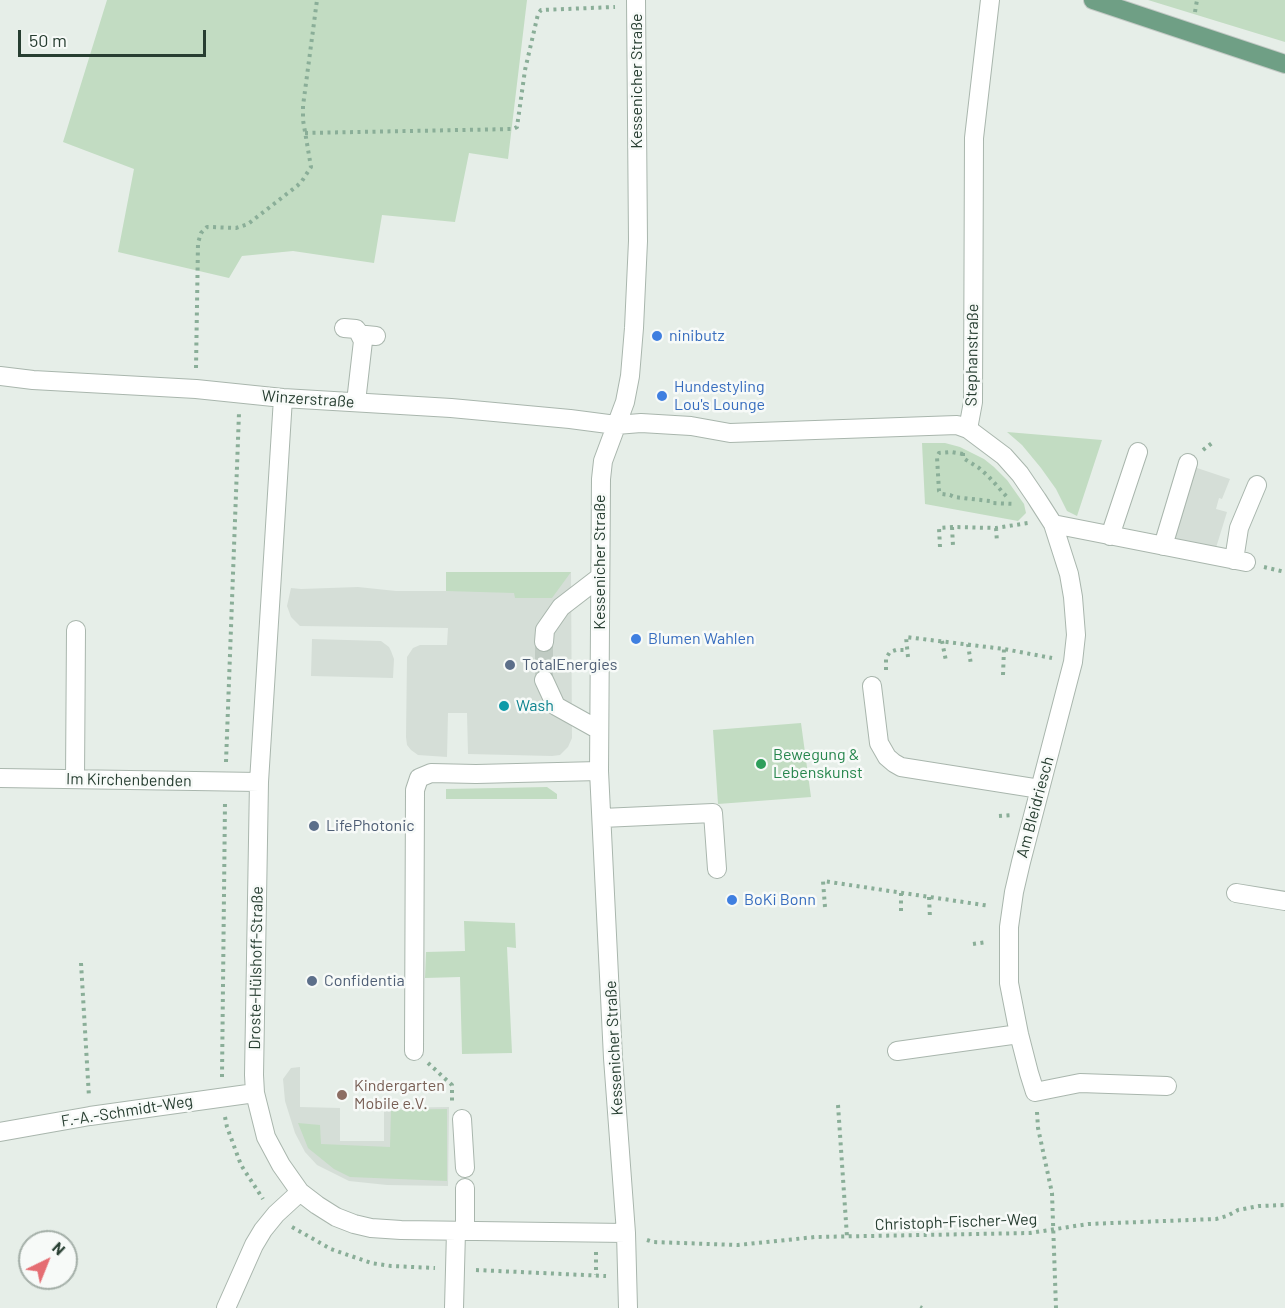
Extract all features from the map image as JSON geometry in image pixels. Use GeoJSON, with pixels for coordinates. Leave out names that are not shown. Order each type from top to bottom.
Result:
{"type":"FeatureCollection","features":[{"type":"Feature","properties":{"kind":"main road"},"geometry":{"type":"LineString","coordinates":[[1093,0],[1285,64]]}},
{"type":"Feature","properties":{"kind":"street","name":"Stephanstraße"},"geometry":{"type":"LineString","coordinates":[[616,425],[640,423],[691,426],[730,433],[957,425],[968,429],[973,402],[974,138],[990,0]]}},
{"type":"Feature","properties":{"kind":"street","name":"Kessenicher Straße"},"geometry":{"type":"LineString","coordinates":[[628,1308],[626,1233],[613,1058],[599,730],[602,470],[603,461],[626,402],[634,328],[638,241],[636,3]]}},
{"type":"Feature","properties":{"kind":"street"},"geometry":{"type":"LineString","coordinates":[[344,328],[356,329],[369,338],[356,402]]}},
{"type":"Feature","properties":{"kind":"street","name":"Winzerstraße"},"geometry":{"type":"LineString","coordinates":[[0,376],[33,380],[196,389],[283,398],[451,408],[616,425]]}},
{"type":"Feature","properties":{"kind":"street","name":"Droste-Hülshoff-Straße"},"geometry":{"type":"LineString","coordinates":[[283,398],[259,782],[254,1075],[255,1093],[266,1137],[281,1165],[300,1192],[336,1217],[362,1226],[401,1230],[626,1233]]}},
{"type":"Feature","properties":{"kind":"street","name":"Am Bleidriesch"},"geometry":{"type":"LineString","coordinates":[[968,429],[1004,456],[1020,474],[1051,522],[1069,574],[1073,597],[1076,635],[1073,662],[1018,872],[1009,927],[1010,983],[1019,1035],[1035,1092]]}},
{"type":"Feature","properties":{"kind":"street"},"geometry":{"type":"LineString","coordinates":[[1110,536],[1138,452]]}},
{"type":"Feature","properties":{"kind":"street"},"geometry":{"type":"LineString","coordinates":[[1163,546],[1188,464]]}},
{"type":"Feature","properties":{"kind":"street"},"geometry":{"type":"LineString","coordinates":[[1051,522],[1240,561],[1239,528],[1257,485]]}},
{"type":"Feature","properties":{"kind":"street"},"geometry":{"type":"LineString","coordinates":[[544,642],[545,630],[561,607],[600,577]]}},
{"type":"Feature","properties":{"kind":"street"},"geometry":{"type":"LineString","coordinates":[[75,779],[76,630]]}},
{"type":"Feature","properties":{"kind":"street"},"geometry":{"type":"LineString","coordinates":[[544,680],[555,706],[599,730]]}},
{"type":"Feature","properties":{"kind":"street"},"geometry":{"type":"LineString","coordinates":[[872,686],[879,743],[887,758],[894,763],[901,767],[1040,789]]}},
{"type":"Feature","properties":{"kind":"street"},"geometry":{"type":"LineString","coordinates":[[414,1051],[415,790],[419,778],[431,773],[599,771]]}},
{"type":"Feature","properties":{"kind":"street","name":"Im Kirchenbenden"},"geometry":{"type":"LineString","coordinates":[[0,778],[259,782]]}},
{"type":"Feature","properties":{"kind":"street"},"geometry":{"type":"LineString","coordinates":[[602,818],[713,813],[717,869]]}},
{"type":"Feature","properties":{"kind":"street"},"geometry":{"type":"LineString","coordinates":[[1236,893],[1285,901]]}},
{"type":"Feature","properties":{"kind":"street"},"geometry":{"type":"LineString","coordinates":[[897,1051],[1019,1035]]}},
{"type":"Feature","properties":{"kind":"street"},"geometry":{"type":"LineString","coordinates":[[1035,1092],[1080,1083],[1167,1086]]}},
{"type":"Feature","properties":{"kind":"street","name":"F.-A.-Schmidt-Weg"},"geometry":{"type":"LineString","coordinates":[[0,1132],[90,1116],[255,1093]]}},
{"type":"Feature","properties":{"kind":"street"},"geometry":{"type":"LineString","coordinates":[[462,1119],[465,1168]]}},
{"type":"Feature","properties":{"kind":"street"},"geometry":{"type":"LineString","coordinates":[[454,1308],[455,1269],[465,1188]]}},
{"type":"Feature","properties":{"kind":"street"},"geometry":{"type":"LineString","coordinates":[[226,1308],[263,1230],[276,1214],[300,1192]]}},
{"type":"Feature","properties":{"kind":"path"},"geometry":{"type":"LineString","coordinates":[[196,389],[198,243],[201,233],[207,227],[243,227],[302,181],[310,167],[303,120],[317,0]]}},
{"type":"Feature","properties":{"kind":"path"},"geometry":{"type":"LineString","coordinates":[[305,133],[513,129],[518,124],[525,70],[538,14],[541,10],[636,3]]}},
{"type":"Feature","properties":{"kind":"path"},"geometry":{"type":"LineString","coordinates":[[240,394],[225,782],[222,1097],[227,1127],[241,1165],[260,1196],[291,1227],[331,1249],[362,1261],[391,1266],[628,1276]]}},
{"type":"Feature","properties":{"kind":"path"},"geometry":{"type":"LineString","coordinates":[[964,449],[963,458],[979,468],[1015,504]]}},
{"type":"Feature","properties":{"kind":"path"},"geometry":{"type":"LineString","coordinates":[[963,454],[939,453],[937,457],[939,491],[942,494],[992,503],[1024,504]]}},
{"type":"Feature","properties":{"kind":"path"},"geometry":{"type":"LineString","coordinates":[[940,548],[939,528],[952,526],[996,528],[1051,522]]}},
{"type":"Feature","properties":{"kind":"path"},"geometry":{"type":"LineString","coordinates":[[952,526],[953,546]]}},
{"type":"Feature","properties":{"kind":"path"},"geometry":{"type":"LineString","coordinates":[[996,528],[997,543]]}},
{"type":"Feature","properties":{"kind":"path"},"geometry":{"type":"LineString","coordinates":[[908,657],[906,637],[968,644],[1073,662]]}},
{"type":"Feature","properties":{"kind":"path"},"geometry":{"type":"LineString","coordinates":[[942,641],[946,661]]}},
{"type":"Feature","properties":{"kind":"path"},"geometry":{"type":"LineString","coordinates":[[968,644],[972,665]]}},
{"type":"Feature","properties":{"kind":"path"},"geometry":{"type":"LineString","coordinates":[[886,658],[890,652],[907,650]]}},
{"type":"Feature","properties":{"kind":"path"},"geometry":{"type":"LineString","coordinates":[[1004,650],[1004,675]]}},
{"type":"Feature","properties":{"kind":"path"},"geometry":{"type":"LineString","coordinates":[[825,907],[823,881],[1012,909]]}},
{"type":"Feature","properties":{"kind":"path"},"geometry":{"type":"LineString","coordinates":[[901,893],[901,915]]}},
{"type":"Feature","properties":{"kind":"path"},"geometry":{"type":"LineString","coordinates":[[929,897],[930,918]]}},
{"type":"Feature","properties":{"kind":"path"},"geometry":{"type":"LineString","coordinates":[[81,963],[90,1116]]}},
{"type":"Feature","properties":{"kind":"path"},"geometry":{"type":"LineString","coordinates":[[414,1051],[452,1085],[452,1112],[462,1119]]}},
{"type":"Feature","properties":{"kind":"path"},"geometry":{"type":"LineString","coordinates":[[1035,1092],[1038,1128],[1052,1193],[1056,1308]]}},
{"type":"Feature","properties":{"kind":"path"},"geometry":{"type":"LineString","coordinates":[[838,1104],[847,1237]]}},
{"type":"Feature","properties":{"kind":"path","name":"Christoph-Fischer-Weg"},"geometry":{"type":"LineString","coordinates":[[626,1233],[653,1242],[738,1245],[815,1238],[1030,1233],[1088,1224],[1216,1219],[1238,1210],[1285,1204]]}},
{"type":"Feature","properties":{"kind":"shaded area"},"geometry":{"type":"Polygon","coordinates":[[[1194,467],[1230,479],[1222,499],[1219,498],[1216,509],[1227,512],[1215,551],[1173,539],[1194,467]]]}},
{"type":"Feature","properties":{"kind":"shaded area","name":"TotalEnergies"},"geometry":{"type":"Polygon","coordinates":[[[446,572],[571,572],[572,738],[568,747],[560,755],[468,754],[467,713],[448,713],[447,757],[418,755],[407,745],[406,737],[407,657],[413,648],[420,645],[447,645],[448,628],[300,626],[291,617],[287,606],[291,588],[358,587],[396,591],[446,591],[446,572]]]}},
{"type":"Feature","properties":{"kind":"shaded area"},"geometry":{"type":"Polygon","coordinates":[[[312,639],[381,641],[389,647],[394,659],[393,678],[311,676],[312,639]]]}},
{"type":"Feature","properties":{"kind":"shaded area"},"geometry":{"type":"Polygon","coordinates":[[[300,1067],[300,1107],[340,1108],[340,1141],[384,1141],[384,1108],[449,1107],[448,1186],[387,1185],[349,1181],[317,1165],[305,1152],[295,1133],[285,1101],[283,1079],[291,1068],[300,1067]]]}},
{"type":"Feature","properties":{"kind":"green space"},"geometry":{"type":"Polygon","coordinates":[[[107,0],[527,0],[508,159],[469,153],[455,222],[382,215],[374,263],[293,251],[242,256],[229,278],[118,252],[134,169],[63,142],[107,0]]]}},
{"type":"Feature","properties":{"kind":"green space"},"geometry":{"type":"Polygon","coordinates":[[[1148,0],[1285,0],[1285,42],[1148,0]]]}},
{"type":"Feature","properties":{"kind":"green space"},"geometry":{"type":"Polygon","coordinates":[[[1007,432],[1102,440],[1077,516],[1067,511],[1056,489],[1041,468],[1022,445],[1007,432]]]}},
{"type":"Feature","properties":{"kind":"green space"},"geometry":{"type":"Polygon","coordinates":[[[922,443],[945,443],[960,447],[984,459],[1007,480],[1024,504],[1026,513],[1018,521],[925,504],[922,443]]]}},
{"type":"Feature","properties":{"kind":"green space"},"geometry":{"type":"Polygon","coordinates":[[[446,572],[571,572],[552,598],[515,598],[514,593],[446,591],[446,572]]]}},
{"type":"Feature","properties":{"kind":"green space","name":"Bewegung & Lebenskunst"},"geometry":{"type":"Polygon","coordinates":[[[801,723],[811,797],[718,804],[713,730],[801,723]]]}},
{"type":"Feature","properties":{"kind":"green space"},"geometry":{"type":"Polygon","coordinates":[[[547,787],[557,794],[557,799],[446,799],[446,789],[547,787]]]}},
{"type":"Feature","properties":{"kind":"green space"},"geometry":{"type":"Polygon","coordinates":[[[464,921],[515,923],[516,948],[507,947],[512,1053],[462,1054],[460,977],[425,978],[426,952],[465,951],[464,921]]]}},
{"type":"Feature","properties":{"kind":"green space"},"geometry":{"type":"Polygon","coordinates":[[[447,1109],[447,1181],[350,1177],[334,1169],[308,1148],[298,1123],[320,1125],[321,1144],[390,1147],[391,1110],[447,1109]]]}},
{"type":"Feature","properties":{"kind":"tunnel"},"geometry":{"type":"LineString","coordinates":[[544,642],[544,680]]}},
{"type":"Feature","properties":{"kind":"place","name":"ninibutz"},"geometry":{"type":"Point","coordinates":[657,336]}},
{"type":"Feature","properties":{"kind":"place","name":"Hundestyling Lou's Lounge"},"geometry":{"type":"Point","coordinates":[662,396]}},
{"type":"Feature","properties":{"kind":"place","name":"Blumen Wahlen"},"geometry":{"type":"Point","coordinates":[636,639]}},
{"type":"Feature","properties":{"kind":"place","name":"TotalEnergies"},"geometry":{"type":"Point","coordinates":[510,665]}},
{"type":"Feature","properties":{"kind":"place","name":"Wash"},"geometry":{"type":"Point","coordinates":[504,706]}},
{"type":"Feature","properties":{"kind":"place","name":"Bewegung & Lebenskunst"},"geometry":{"type":"Point","coordinates":[761,764]}},
{"type":"Feature","properties":{"kind":"place","name":"LifePhotonic"},"geometry":{"type":"Point","coordinates":[314,826]}},
{"type":"Feature","properties":{"kind":"place","name":"BoKi Bonn"},"geometry":{"type":"Point","coordinates":[732,900]}},
{"type":"Feature","properties":{"kind":"place","name":"Confidentia"},"geometry":{"type":"Point","coordinates":[312,981]}},
{"type":"Feature","properties":{"kind":"place","name":"Kindergarten Mobile e.V."},"geometry":{"type":"Point","coordinates":[342,1095]}}]}
